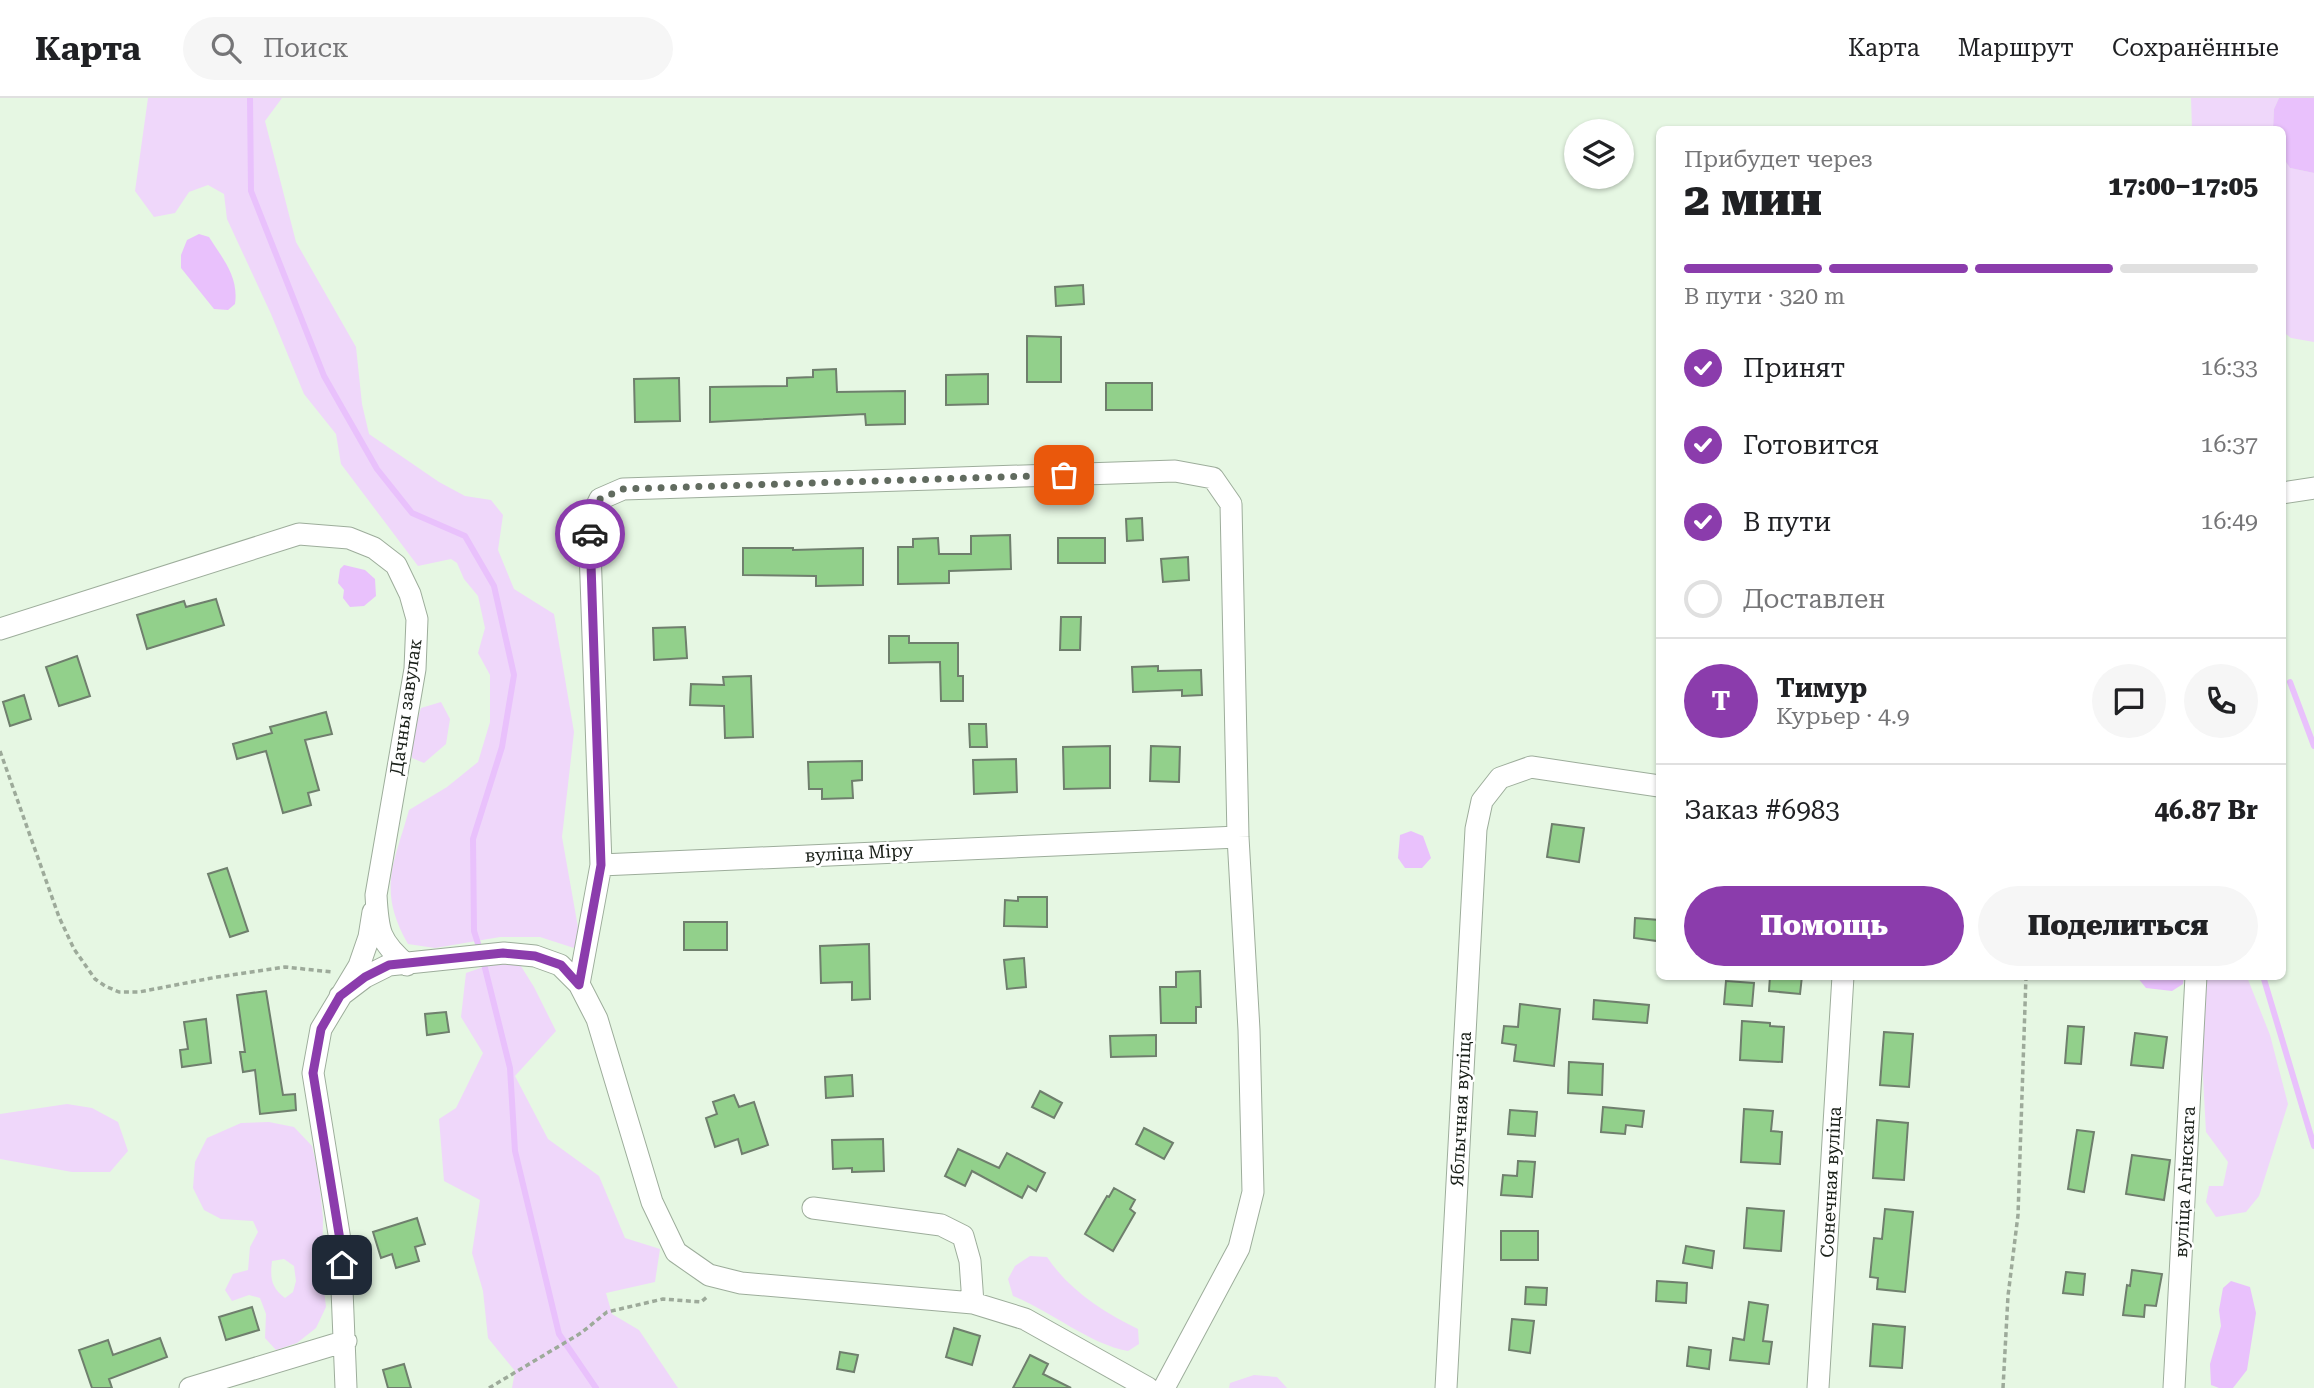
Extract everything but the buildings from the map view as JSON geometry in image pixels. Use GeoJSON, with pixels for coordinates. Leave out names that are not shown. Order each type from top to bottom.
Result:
{"type":"FeatureCollection","features":[{"type":"Feature","properties":{"kind":"street"},"geometry":{"type":"LineString","coordinates":[[579,985],[601,865],[589,521],[600,499],[623,489],[1175,471],[1213,478],[1231,504],[1238,837],[1249,1030],[1253,1192],[1239,1248],[1164,1388]]}},
{"type":"Feature","properties":{"kind":"street"},"geometry":{"type":"LineString","coordinates":[[2286,492],[2314,488]]}},
{"type":"Feature","properties":{"kind":"street","name":"Дачны завулак"},"geometry":{"type":"LineString","coordinates":[[0,629],[299,534],[349,538],[374,548],[396,565],[410,594],[417,619],[415,669],[376,895],[378,924],[387,947],[407,965]]}},
{"type":"Feature","properties":{"kind":"street","name":"Яблычная вуліца"},"geometry":{"type":"LineString","coordinates":[[1446,1388],[1475,830],[1482,801],[1500,778],[1531,767],[1656,786]]}},
{"type":"Feature","properties":{"kind":"street","name":"вуліца Міру"},"geometry":{"type":"LineString","coordinates":[[601,865],[1238,837]]}},
{"type":"Feature","properties":{"kind":"street"},"geometry":{"type":"LineString","coordinates":[[346,1388],[340,1240],[313,1073],[321,1029],[358,968],[369,937],[376,895]]}},
{"type":"Feature","properties":{"kind":"street"},"geometry":{"type":"LineString","coordinates":[[340,996],[365,977],[389,965],[503,953],[535,956],[561,965],[579,985],[597,1019],[652,1202],[676,1252],[709,1275],[741,1283],[973,1303],[1025,1319],[1148,1388]]}},
{"type":"Feature","properties":{"kind":"street","name":"Сонечная вуліца"},"geometry":{"type":"LineString","coordinates":[[1818,1388],[1843,980]]}},
{"type":"Feature","properties":{"kind":"street","name":"вуліца Агінскага"},"geometry":{"type":"LineString","coordinates":[[2174,1388],[2196,980]]}},
{"type":"Feature","properties":{"kind":"street"},"geometry":{"type":"LineString","coordinates":[[813,1208],[942,1225],[963,1236],[970,1261],[973,1303]]}},
{"type":"Feature","properties":{"kind":"street"},"geometry":{"type":"LineString","coordinates":[[190,1388],[346,1341]]}},
{"type":"Feature","properties":{"kind":"path"},"geometry":{"type":"LineString","coordinates":[[0,751],[59,916],[74,949],[95,979],[105,986],[120,992],[139,992],[285,967],[325,972],[358,968]]}},
{"type":"Feature","properties":{"kind":"path"},"geometry":{"type":"LineString","coordinates":[[2003,1388],[2008,1296],[2018,1215],[2026,980]]}},
{"type":"Feature","properties":{"kind":"path"},"geometry":{"type":"LineString","coordinates":[[489,1388],[581,1333],[607,1312],[663,1299],[701,1302],[729,1280]]}},
{"type":"Feature","properties":{"kind":"shaded area"},"geometry":{"type":"Polygon","coordinates":[[[148,98],[282,98],[265,121],[296,242],[356,347],[362,404],[369,434],[439,482],[465,496],[491,500],[503,515],[498,550],[514,589],[554,614],[574,732],[562,837],[579,933],[574,948],[540,937],[500,937],[435,948],[408,944],[393,908],[391,877],[409,810],[447,787],[478,762],[490,722],[490,675],[478,653],[485,628],[478,596],[464,579],[457,563],[451,559],[418,566],[341,464],[336,434],[304,394],[227,219],[224,194],[208,185],[189,192],[175,213],[154,217],[135,191],[148,98]]]}},
{"type":"Feature","properties":{"kind":"shaded area"},"geometry":{"type":"Polygon","coordinates":[[[2191,98],[2279,98],[2274,109],[2273,126],[2192,126],[2191,98]]]}},
{"type":"Feature","properties":{"kind":"shaded area"},"geometry":{"type":"Polygon","coordinates":[[[2279,98],[2314,98],[2314,173],[2290,168],[2286,162],[2286,126],[2273,126],[2274,109],[2279,98]]]}},
{"type":"Feature","properties":{"kind":"shaded area"},"geometry":{"type":"Polygon","coordinates":[[[2286,162],[2290,168],[2314,173],[2314,342],[2291,338],[2286,334],[2286,162]]]}},
{"type":"Feature","properties":{"kind":"shaded area"},"geometry":{"type":"Polygon","coordinates":[[[199,234],[209,237],[232,277],[235,304],[228,310],[214,309],[181,268],[181,255],[187,240],[199,234]]]}},
{"type":"Feature","properties":{"kind":"shaded area"},"geometry":{"type":"Polygon","coordinates":[[[344,565],[365,570],[375,579],[376,596],[364,606],[350,607],[343,598],[344,590],[338,583],[340,569],[344,565]]]}},
{"type":"Feature","properties":{"kind":"shaded area"},"geometry":{"type":"Polygon","coordinates":[[[441,702],[450,719],[446,744],[424,763],[412,758],[412,739],[421,708],[441,702]]]}},
{"type":"Feature","properties":{"kind":"shaded area"},"geometry":{"type":"Polygon","coordinates":[[[1411,831],[1423,836],[1431,858],[1422,868],[1405,868],[1398,858],[1400,835],[1411,831]]]}},
{"type":"Feature","properties":{"kind":"shaded area"},"geometry":{"type":"Polygon","coordinates":[[[498,962],[519,963],[556,1031],[515,1076],[548,1139],[599,1176],[625,1238],[660,1249],[655,1282],[606,1293],[612,1314],[639,1330],[678,1388],[512,1388],[515,1371],[488,1338],[483,1291],[472,1253],[480,1200],[444,1181],[439,1119],[456,1108],[483,1053],[461,1017],[466,973],[498,962]]]}},
{"type":"Feature","properties":{"kind":"shaded area"},"geometry":{"type":"Polygon","coordinates":[[[2139,980],[2184,980],[2183,984],[2172,991],[2146,988],[2139,980]]]}},
{"type":"Feature","properties":{"kind":"shaded area"},"geometry":{"type":"Polygon","coordinates":[[[2204,980],[2248,980],[2270,1035],[2288,1104],[2259,1196],[2246,1212],[2216,1217],[2206,1202],[2209,1186],[2223,1186],[2228,1162],[2206,1132],[2201,1041],[2204,980]]]}},
{"type":"Feature","properties":{"kind":"shaded area"},"geometry":{"type":"Polygon","coordinates":[[[67,1104],[92,1108],[118,1122],[128,1151],[110,1172],[72,1172],[0,1159],[0,1114],[67,1104]]]}},
{"type":"Feature","properties":{"kind":"shaded area"},"geometry":{"type":"Polygon","coordinates":[[[269,1122],[294,1127],[312,1146],[318,1172],[323,1218],[322,1273],[326,1307],[316,1328],[297,1343],[276,1350],[265,1338],[266,1314],[260,1298],[249,1295],[232,1301],[225,1290],[233,1274],[248,1270],[250,1247],[258,1232],[253,1221],[221,1219],[204,1210],[193,1188],[195,1162],[207,1138],[241,1123],[269,1122]],[[284,1259],[272,1261],[272,1282],[285,1298],[293,1292],[296,1281],[294,1266],[284,1259]]]}},
{"type":"Feature","properties":{"kind":"shaded area"},"geometry":{"type":"Polygon","coordinates":[[[1030,1256],[1047,1257],[1076,1290],[1138,1329],[1139,1344],[1128,1351],[1099,1342],[1013,1296],[1008,1279],[1015,1266],[1030,1256]]]}},
{"type":"Feature","properties":{"kind":"shaded area"},"geometry":{"type":"Polygon","coordinates":[[[2231,1281],[2250,1287],[2256,1313],[2247,1370],[2233,1388],[2219,1388],[2211,1385],[2210,1364],[2221,1326],[2219,1310],[2223,1288],[2231,1281]]]}},
{"type":"Feature","properties":{"kind":"shaded area"},"geometry":{"type":"Polygon","coordinates":[[[1254,1375],[1277,1377],[1287,1388],[1229,1388],[1230,1383],[1254,1375]]]}},
{"type":"Feature","properties":{"kind":"waterway"},"geometry":{"type":"LineString","coordinates":[[250,98],[251,191],[324,376],[377,469],[412,513],[465,536],[494,586],[514,675],[502,747],[473,839],[474,931],[480,950]]}},
{"type":"Feature","properties":{"kind":"waterway"},"geometry":{"type":"LineString","coordinates":[[2290,682],[2314,746]]}},
{"type":"Feature","properties":{"kind":"waterway"},"geometry":{"type":"LineString","coordinates":[[483,960],[510,1068],[515,1151],[559,1334],[596,1388]]}},
{"type":"Feature","properties":{"kind":"waterway"},"geometry":{"type":"LineString","coordinates":[[2264,980],[2314,1146]]}},
{"type":"Feature","properties":{"kind":"way so far"},"geometry":{"type":"LineString","coordinates":[[590,534],[589,521],[600,499],[623,489],[1064,475]]}},
{"type":"Feature","properties":{"kind":"route"},"geometry":{"type":"LineString","coordinates":[[342,1265],[313,1073],[321,1029],[340,996],[365,977],[389,965],[503,953],[535,956],[561,965],[579,985],[601,865],[590,534]]}}]}
